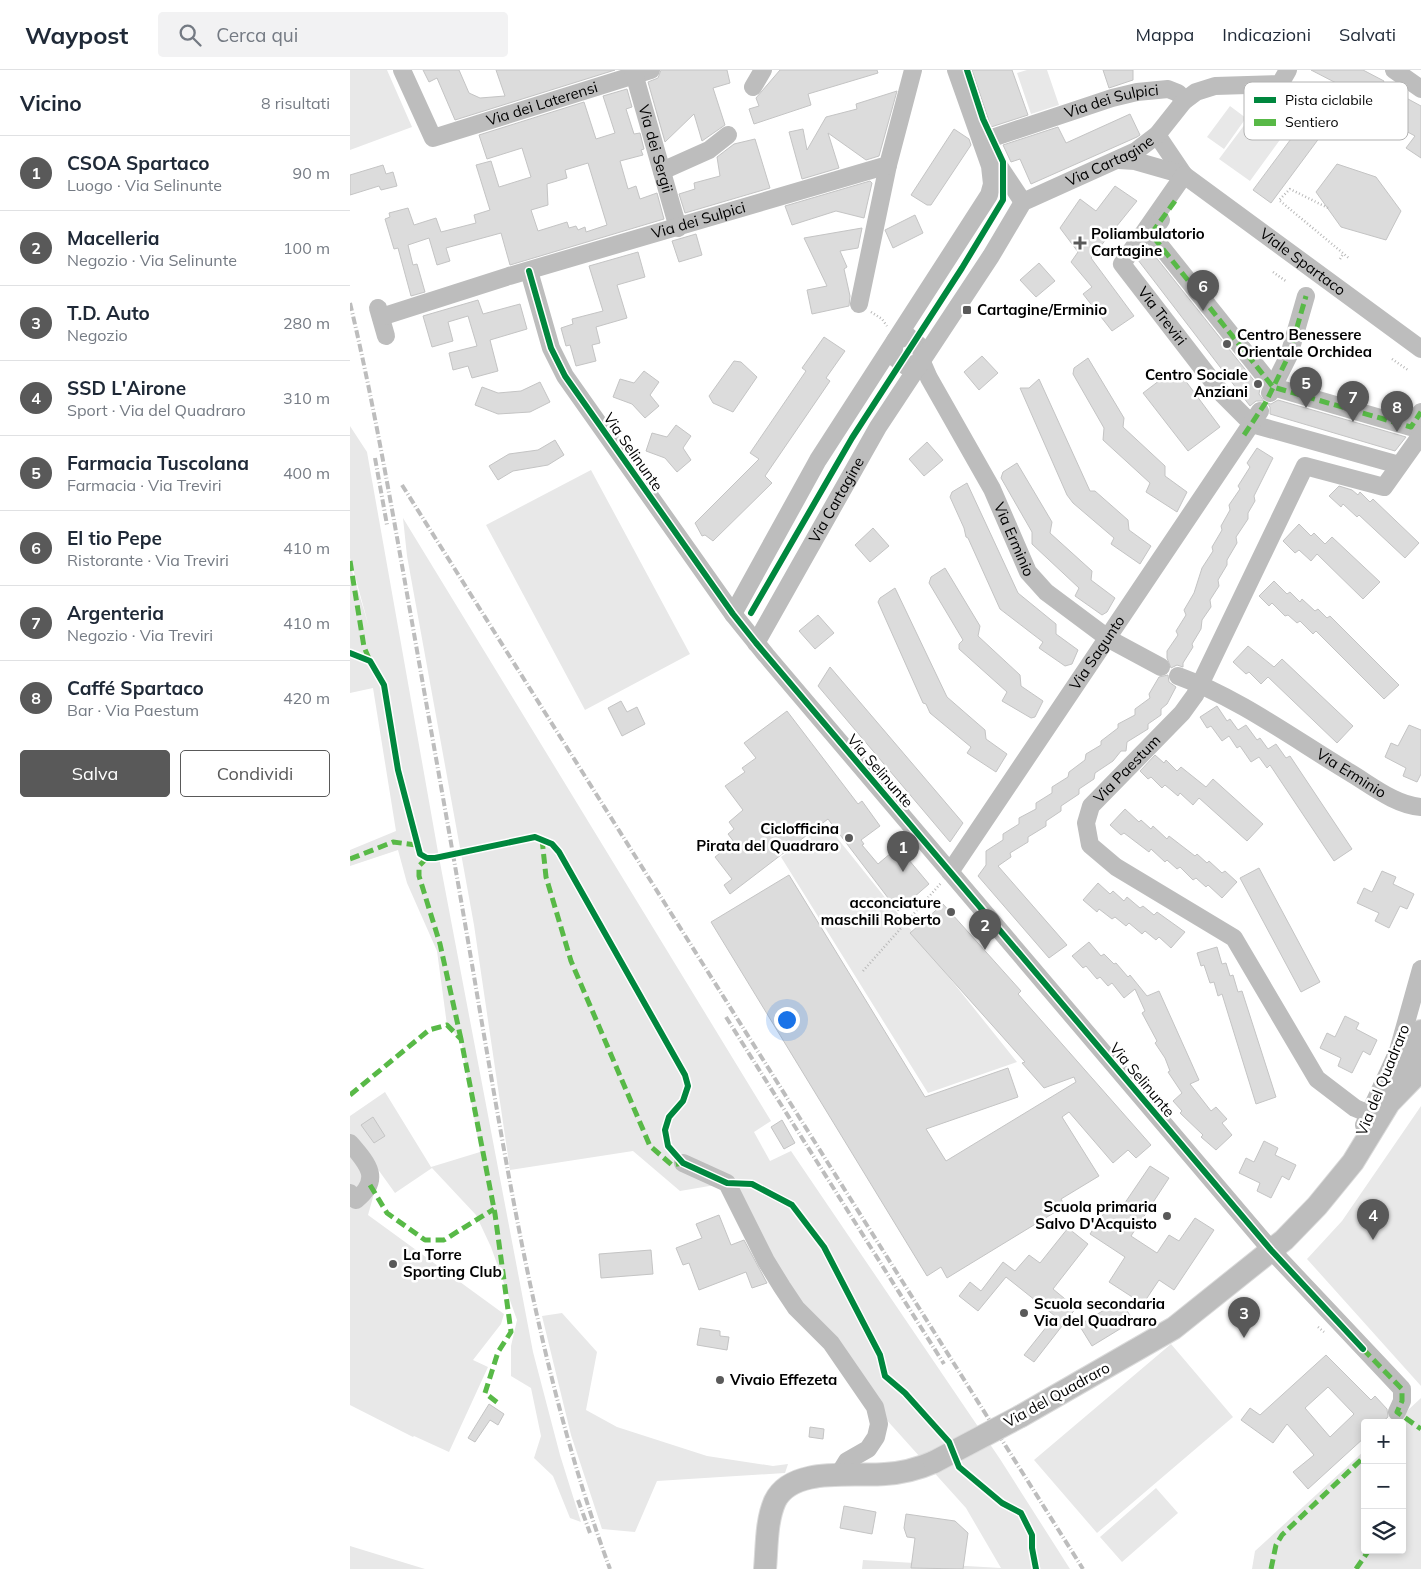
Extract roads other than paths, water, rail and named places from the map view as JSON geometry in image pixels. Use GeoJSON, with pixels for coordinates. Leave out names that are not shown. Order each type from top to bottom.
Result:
{"type":"FeatureCollection","features":[{"type":"Feature","properties":{"kind":"main road","name":"Via del Quadraro"},"geometry":{"type":"LineString","coordinates":[[765,1569],[772,1511],[782,1489],[804,1479],[839,1474],[892,1474],[917,1469],[934,1462],[1021,1416],[1174,1328],[1271,1250],[1317,1206],[1352,1162],[1421,1031]]}},
{"type":"Feature","properties":{"kind":"main road","name":"Via del Quadraro"},"geometry":{"type":"LineString","coordinates":[[1378,1112],[1421,1070]]}},
{"type":"Feature","properties":{"kind":"street","name":"Via dei Laterensi"},"geometry":{"type":"LineString","coordinates":[[402,70],[433,138],[640,72]]}},
{"type":"Feature","properties":{"kind":"street"},"geometry":{"type":"LineString","coordinates":[[754,87],[763,70]]}},
{"type":"Feature","properties":{"kind":"street"},"geometry":{"type":"LineString","coordinates":[[859,304],[888,165],[914,70]]}},
{"type":"Feature","properties":{"kind":"street"},"geometry":{"type":"LineString","coordinates":[[733,614],[818,460],[989,195],[992,174],[983,141],[956,70]]}},
{"type":"Feature","properties":{"kind":"street"},"geometry":{"type":"LineString","coordinates":[[1281,82],[1288,70]]}},
{"type":"Feature","properties":{"kind":"street"},"geometry":{"type":"LineString","coordinates":[[1394,70],[1421,89]]}},
{"type":"Feature","properties":{"kind":"street","name":"Via dei Sergii"},"geometry":{"type":"LineString","coordinates":[[640,72],[662,171],[678,228]]}},
{"type":"Feature","properties":{"kind":"street"},"geometry":{"type":"LineString","coordinates":[[1184,101],[1196,92],[1215,86],[1244,85]]}},
{"type":"Feature","properties":{"kind":"street","name":"Via dei Sulpici"},"geometry":{"type":"LineString","coordinates":[[983,141],[1112,98],[1137,92],[1168,89],[1178,93],[1184,101]]}},
{"type":"Feature","properties":{"kind":"street","name":"Via Cartagine"},"geometry":{"type":"LineString","coordinates":[[756,643],[878,427],[922,362],[1024,202],[1136,151],[1157,135],[1184,101]]}},
{"type":"Feature","properties":{"kind":"street"},"geometry":{"type":"LineString","coordinates":[[662,171],[710,150],[728,135]]}},
{"type":"Feature","properties":{"kind":"street"},"geometry":{"type":"LineString","coordinates":[[1157,135],[1184,175]]}},
{"type":"Feature","properties":{"kind":"street"},"geometry":{"type":"LineString","coordinates":[[983,141],[1024,202]]}},
{"type":"Feature","properties":{"kind":"street"},"geometry":{"type":"LineString","coordinates":[[1118,160],[1135,161],[1184,175]]}},
{"type":"Feature","properties":{"kind":"street","name":"Via dei Sulpici"},"geometry":{"type":"LineString","coordinates":[[386,336],[379,313],[678,228],[888,165]]}},
{"type":"Feature","properties":{"kind":"street","name":"Viale Spartaco"},"geometry":{"type":"LineString","coordinates":[[1184,175],[1421,349]]}},
{"type":"Feature","properties":{"kind":"street","name":"Via Treviri"},"geometry":{"type":"LineString","coordinates":[[1184,175],[1122,264],[1224,396],[1252,423],[1399,466]]}},
{"type":"Feature","properties":{"kind":"street"},"geometry":{"type":"LineString","coordinates":[[1175,201],[1151,234],[1271,390],[1411,427],[1421,412]]}},
{"type":"Feature","properties":{"kind":"street","name":"Via Selinunte"},"geometry":{"type":"LineString","coordinates":[[529,270],[551,348],[565,376],[733,614],[1271,1250],[1402,1389],[1402,1401],[1397,1412]]}},
{"type":"Feature","properties":{"kind":"street"},"geometry":{"type":"LineString","coordinates":[[1271,390],[1289,355],[1306,296]]}},
{"type":"Feature","properties":{"kind":"street"},"geometry":{"type":"LineString","coordinates":[[895,341],[908,336],[921,347],[922,362]]}},
{"type":"Feature","properties":{"kind":"street","name":"Via Erminio"},"geometry":{"type":"LineString","coordinates":[[922,362],[992,489],[1028,572],[1046,592],[1109,639],[1161,667]]}},
{"type":"Feature","properties":{"kind":"street","name":"Via Sagunto"},"geometry":{"type":"LineString","coordinates":[[950,872],[1109,639],[1252,423]]}},
{"type":"Feature","properties":{"kind":"street","name":"Via Paestum"},"geometry":{"type":"LineString","coordinates":[[1378,1112],[1347,1102],[1314,1075],[1234,938],[1116,867],[1090,845],[1086,823],[1091,806],[1182,713],[1202,684],[1304,466],[1384,487],[1421,435]]}},
{"type":"Feature","properties":{"kind":"street","name":"Via Erminio"},"geometry":{"type":"LineString","coordinates":[[1178,676],[1202,684],[1394,798],[1421,807]]}},
{"type":"Feature","properties":{"kind":"street","name":"Via del Quadraro"},"geometry":{"type":"LineString","coordinates":[[1378,1112],[1398,1051],[1417,1002],[1421,969]]}},
{"type":"Feature","properties":{"kind":"street"},"geometry":{"type":"LineString","coordinates":[[350,1142],[370,1172],[370,1185],[364,1194],[356,1200],[350,1193]]}},
{"type":"Feature","properties":{"kind":"street"},"geometry":{"type":"LineString","coordinates":[[683,1163],[727,1183],[766,1262],[782,1287],[796,1308],[831,1343],[875,1407],[879,1424],[876,1437],[868,1449],[847,1461],[839,1474]]}},
{"type":"Feature","properties":{"kind":"railway"},"geometry":{"type":"LineString","coordinates":[[350,303],[368,382],[391,502],[516,1216],[547,1359],[565,1429],[586,1500],[610,1569]]}},
{"type":"Feature","properties":{"kind":"railway"},"geometry":{"type":"LineString","coordinates":[[375,458],[387,525]]}},
{"type":"Feature","properties":{"kind":"railway"},"geometry":{"type":"LineString","coordinates":[[402,485],[1083,1569]]}},
{"type":"Feature","properties":{"kind":"railway"},"geometry":{"type":"LineString","coordinates":[[726,1017],[944,1364]]}},
{"type":"Feature","properties":{"kind":"railway"},"geometry":{"type":"LineString","coordinates":[[578,1500],[590,1533]]}},
{"type":"Feature","properties":{"kind":"place","name":"Poliambulatorio Cartagine"},"geometry":{"type":"Point","coordinates":[1080,243]}},
{"type":"Feature","properties":{"kind":"place","name":"Cartagine/Erminio"},"geometry":{"type":"Point","coordinates":[967,310]}},
{"type":"Feature","properties":{"kind":"place","name":"El tio Pepe"},"geometry":{"type":"Point","coordinates":[1203,311]}},
{"type":"Feature","properties":{"kind":"place","name":"Centro Benessere Orientale Orchidea"},"geometry":{"type":"Point","coordinates":[1227,344]}},
{"type":"Feature","properties":{"kind":"place","name":"Centro Sociale Anziani"},"geometry":{"type":"Point","coordinates":[1258,384]}},
{"type":"Feature","properties":{"kind":"place","name":"Farmacia Tuscolana"},"geometry":{"type":"Point","coordinates":[1306,408]}},
{"type":"Feature","properties":{"kind":"place","name":"Argenteria"},"geometry":{"type":"Point","coordinates":[1353,422]}},
{"type":"Feature","properties":{"kind":"place","name":"Caffé Spartaco"},"geometry":{"type":"Point","coordinates":[1397,432]}},
{"type":"Feature","properties":{"kind":"place","name":"Ciclofficina Pirata del Quadraro"},"geometry":{"type":"Point","coordinates":[849,838]}},
{"type":"Feature","properties":{"kind":"place","name":"CSOA Spartaco"},"geometry":{"type":"Point","coordinates":[903,872]}},
{"type":"Feature","properties":{"kind":"place","name":"acconciature maschili Roberto"},"geometry":{"type":"Point","coordinates":[951,912]}},
{"type":"Feature","properties":{"kind":"place","name":"Macelleria"},"geometry":{"type":"Point","coordinates":[985,950]}},
{"type":"Feature","properties":{"kind":"place","name":"Scuola primaria Salvo D'Acquisto"},"geometry":{"type":"Point","coordinates":[1167,1216]}},
{"type":"Feature","properties":{"kind":"place","name":"SSD L'Airone"},"geometry":{"type":"Point","coordinates":[1373,1240]}},
{"type":"Feature","properties":{"kind":"place","name":"La Torre Sporting Club"},"geometry":{"type":"Point","coordinates":[393,1264]}},
{"type":"Feature","properties":{"kind":"place","name":"Scuola secondaria Via del Quadraro"},"geometry":{"type":"Point","coordinates":[1024,1313]}},
{"type":"Feature","properties":{"kind":"place","name":"T.D. Auto"},"geometry":{"type":"Point","coordinates":[1244,1338]}},
{"type":"Feature","properties":{"kind":"place","name":"Vivaio Effezeta"},"geometry":{"type":"Point","coordinates":[720,1380]}}]}
